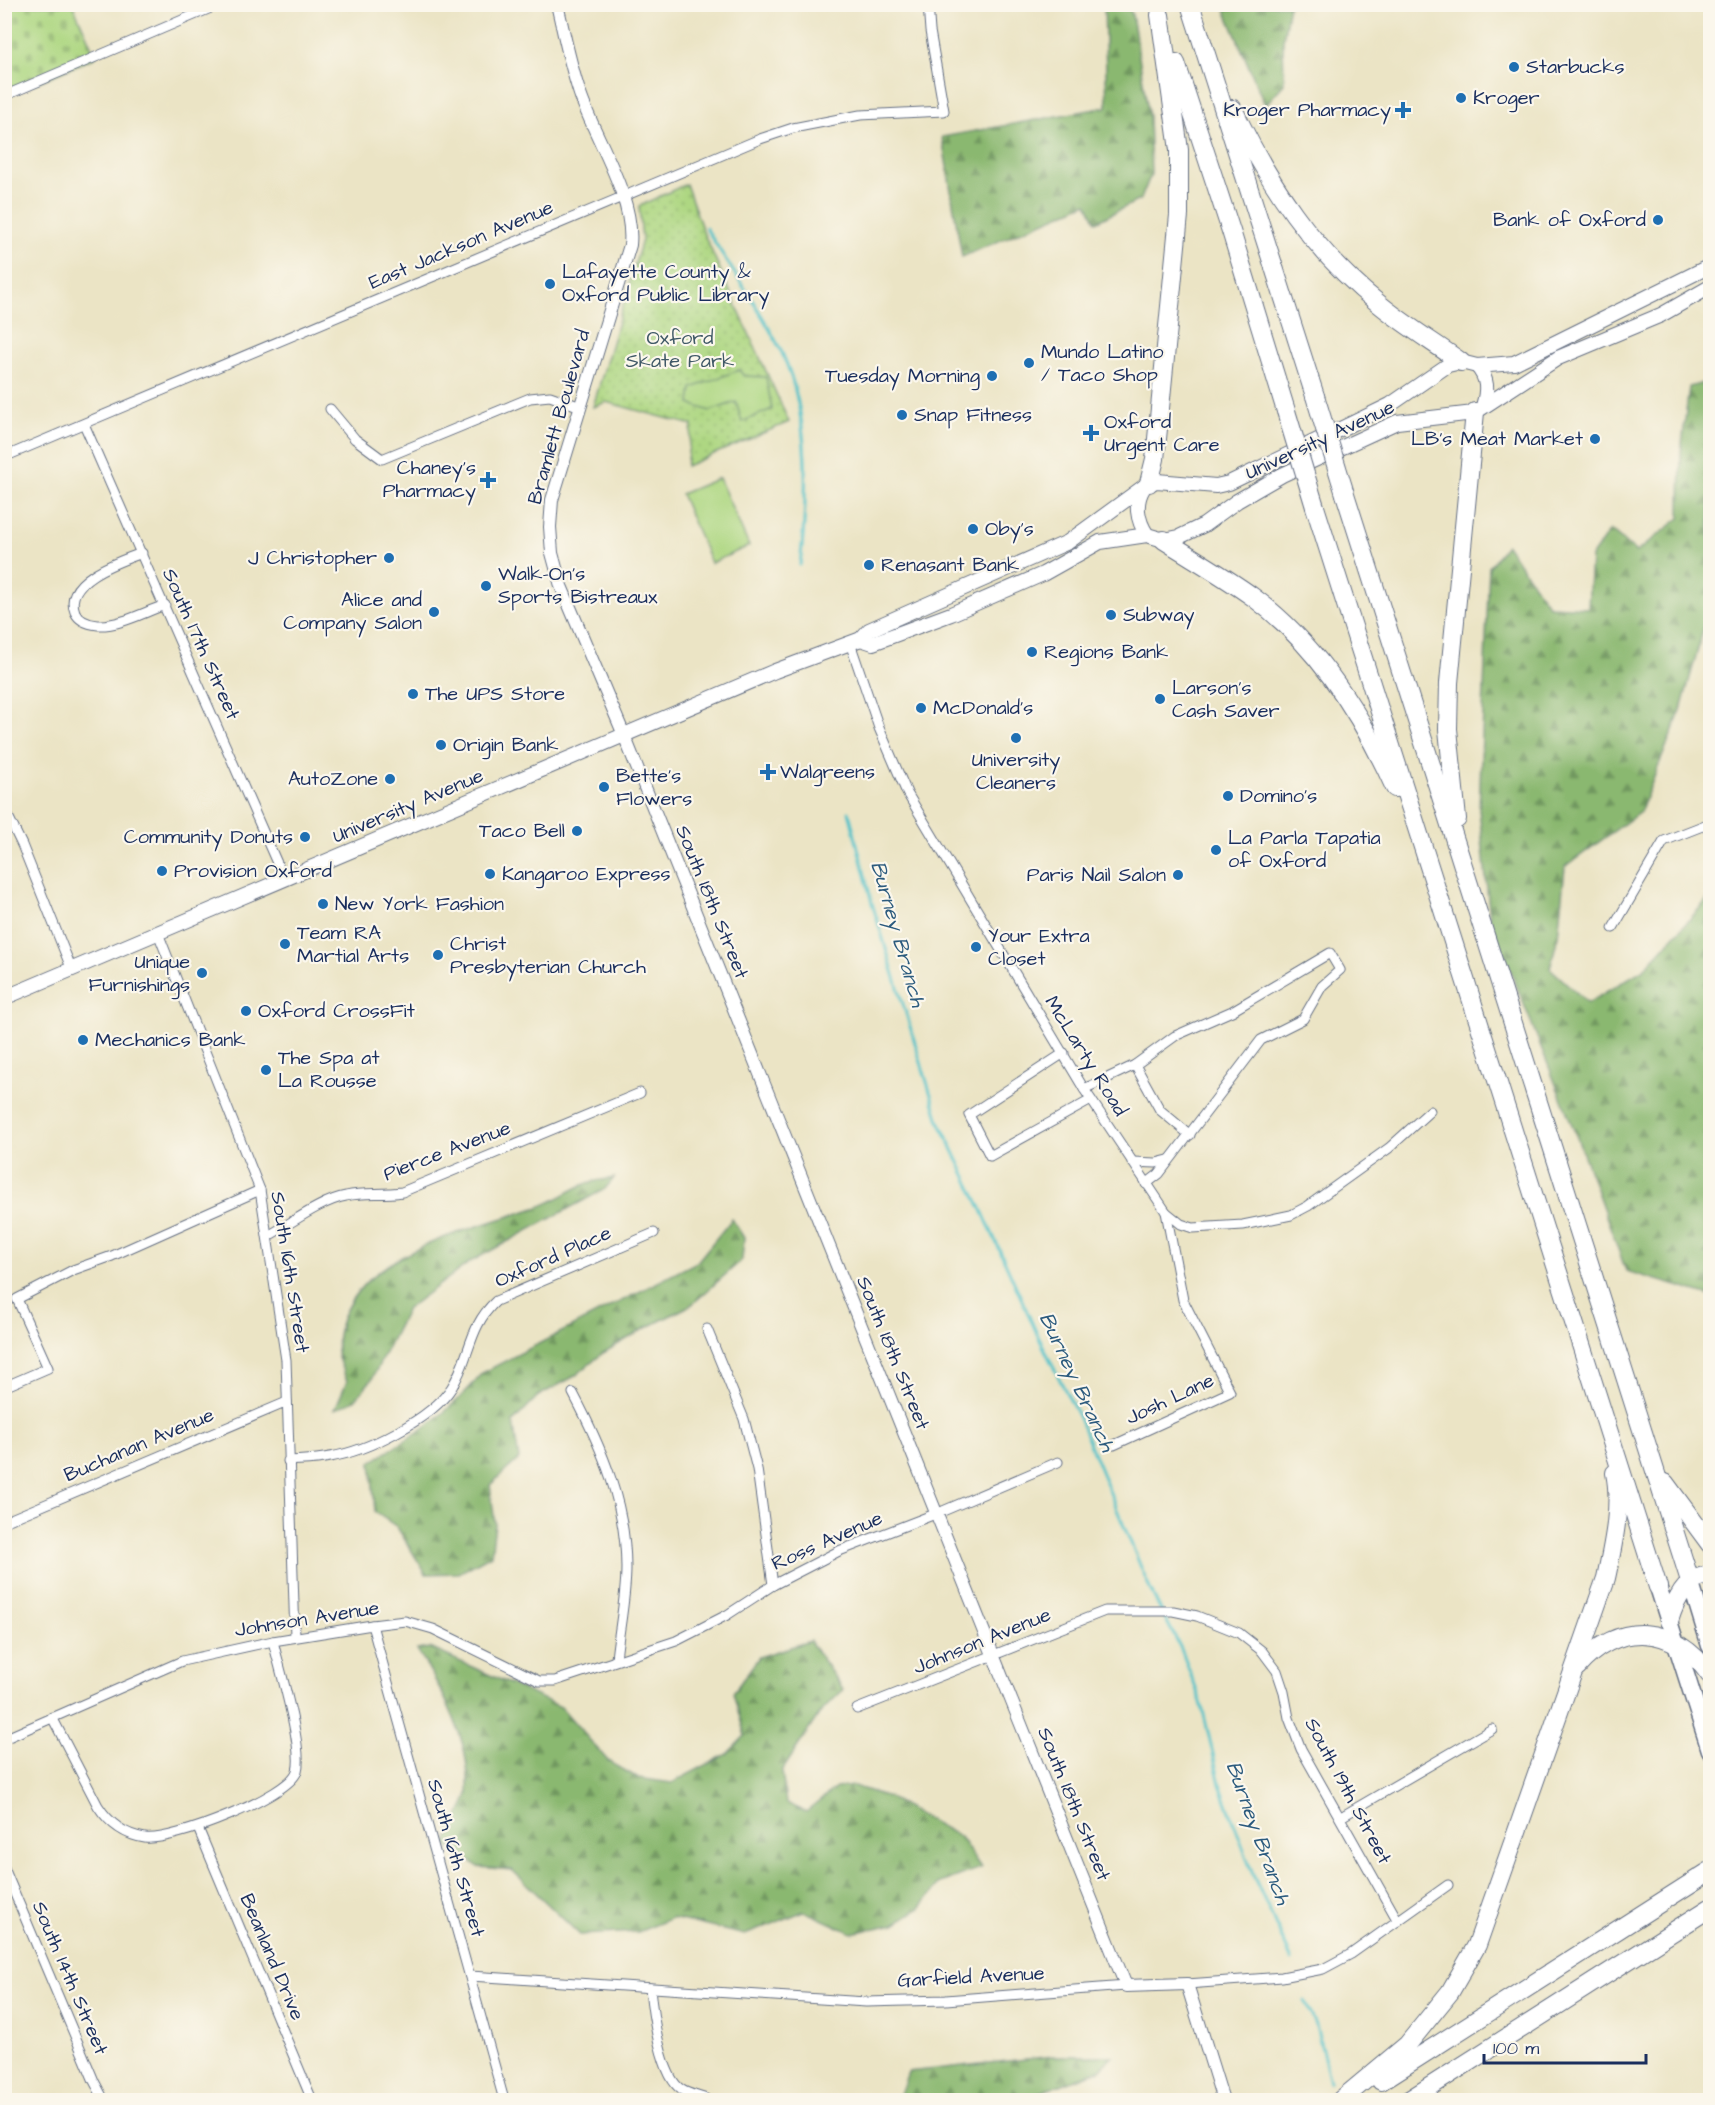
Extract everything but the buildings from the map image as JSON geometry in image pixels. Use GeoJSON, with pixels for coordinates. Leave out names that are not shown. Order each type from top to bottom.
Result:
{"type":"FeatureCollection","features":[{"type":"Feature","properties":{"kind":"highway"},"geometry":{"type":"LineString","coordinates":[[1190,4],[1710,1646]]}},
{"type":"Feature","properties":{"kind":"highway"},"geometry":{"type":"LineString","coordinates":[[1159,10],[1231,231],[1315,507],[1710,1750]]}},
{"type":"Feature","properties":{"kind":"highway"},"geometry":{"type":"LineString","coordinates":[[1147,485],[1155,459],[1179,216],[1179,150],[1159,10]]}},
{"type":"Feature","properties":{"kind":"highway"},"geometry":{"type":"LineString","coordinates":[[1205,51],[1275,189],[1302,226],[1337,266],[1378,304],[1469,364]]}},
{"type":"Feature","properties":{"kind":"highway"},"geometry":{"type":"LineString","coordinates":[[1473,894],[1456,814],[1448,729],[1449,682],[1479,409]]}},
{"type":"Feature","properties":{"kind":"highway"},"geometry":{"type":"LineString","coordinates":[[1155,538],[1210,567],[1255,598],[1312,653],[1357,715],[1418,831]]}},
{"type":"Feature","properties":{"kind":"highway"},"geometry":{"type":"LineString","coordinates":[[1341,2100],[1407,2045],[1450,1992],[1465,1968],[1488,1919],[1606,1578],[1612,1548],[1616,1477],[1601,1409]]}},
{"type":"Feature","properties":{"kind":"highway"},"geometry":{"type":"LineString","coordinates":[[1651,1460],[1678,1504],[1710,1544]]}},
{"type":"Feature","properties":{"kind":"highway"},"geometry":{"type":"LineString","coordinates":[[1669,1621],[1676,1598],[1703,1575],[1710,1575]]}},
{"type":"Feature","properties":{"kind":"highway"},"geometry":{"type":"LineString","coordinates":[[1572,1672],[1590,1653],[1620,1635],[1641,1633],[1676,1642],[1695,1654],[1710,1675]]}},
{"type":"Feature","properties":{"kind":"highway"},"geometry":{"type":"LineString","coordinates":[[1350,2100],[1710,1871]]}},
{"type":"Feature","properties":{"kind":"highway"},"geometry":{"type":"LineString","coordinates":[[1409,2100],[1710,1908]]}},
{"type":"Feature","properties":{"kind":"main road","name":"University Avenue"},"geometry":{"type":"LineString","coordinates":[[4,998],[775,671],[855,641],[869,630],[1068,542],[1147,485],[1156,481],[1216,486],[1229,483],[1390,405],[1448,365],[1514,363],[1710,266]]}},
{"type":"Feature","properties":{"kind":"main road","name":"University Avenue"},"geometry":{"type":"LineString","coordinates":[[855,641],[873,643],[951,614],[1043,574],[1100,542],[1179,537],[1195,530],[1237,501],[1282,475],[1397,422],[1464,416],[1479,409],[1558,358],[1661,315],[1710,287]]}},
{"type":"Feature","properties":{"kind":"main road"},"geometry":{"type":"LineString","coordinates":[[1469,364],[1484,375],[1487,386],[1479,409]]}},
{"type":"Feature","properties":{"kind":"main road"},"geometry":{"type":"LineString","coordinates":[[1147,485],[1137,501],[1138,516],[1155,538]]}},
{"type":"Feature","properties":{"kind":"street"},"geometry":{"type":"LineString","coordinates":[[4,96],[220,4]]}},
{"type":"Feature","properties":{"kind":"street","name":"Bramlett Boulevard"},"geometry":{"type":"LineString","coordinates":[[557,4],[580,94],[622,197],[631,231],[630,245],[552,500],[552,553],[561,586],[624,735]]}},
{"type":"Feature","properties":{"kind":"street","name":"East Jackson Avenue"},"geometry":{"type":"LineString","coordinates":[[4,457],[718,155],[793,128],[860,115],[944,111],[930,31],[928,4]]}},
{"type":"Feature","properties":{"kind":"street"},"geometry":{"type":"LineString","coordinates":[[330,409],[355,439],[382,459],[530,398],[550,396],[581,407]]}},
{"type":"Feature","properties":{"kind":"street","name":"South 17th Street"},"geometry":{"type":"LineString","coordinates":[[84,424],[284,879]]}},
{"type":"Feature","properties":{"kind":"street"},"geometry":{"type":"LineString","coordinates":[[142,553],[89,577],[75,594],[73,605],[77,615],[83,622],[99,625],[120,621],[165,605]]}},
{"type":"Feature","properties":{"kind":"street","name":"McLarty Road"},"geometry":{"type":"LineString","coordinates":[[855,641],[879,728],[907,792],[1084,1089],[1166,1212],[1181,1224],[1193,1228],[1244,1225],[1291,1215],[1308,1206],[1389,1149],[1430,1111]]}},
{"type":"Feature","properties":{"kind":"street","name":"South 18th Street"},"geometry":{"type":"LineString","coordinates":[[624,735],[1126,1986]]}},
{"type":"Feature","properties":{"kind":"street"},"geometry":{"type":"LineString","coordinates":[[4,808],[22,845],[72,970]]}},
{"type":"Feature","properties":{"kind":"street"},"geometry":{"type":"LineString","coordinates":[[1613,928],[1664,841],[1710,823]]}},
{"type":"Feature","properties":{"kind":"street","name":"South 16th Street"},"geometry":{"type":"LineString","coordinates":[[158,933],[260,1191],[286,1360],[295,1636]]}},
{"type":"Feature","properties":{"kind":"street"},"geometry":{"type":"LineString","coordinates":[[1084,1089],[1135,1065],[1175,1036],[1232,1011],[1330,953],[1340,970],[1322,986],[1303,1019],[1261,1040],[1159,1174],[1146,1184]]}},
{"type":"Feature","properties":{"kind":"street"},"geometry":{"type":"LineString","coordinates":[[1064,1053],[969,1114],[990,1156],[1091,1100]]}},
{"type":"Feature","properties":{"kind":"street"},"geometry":{"type":"LineString","coordinates":[[1135,1065],[1160,1110],[1190,1135]]}},
{"type":"Feature","properties":{"kind":"street","name":"Pierce Avenue"},"geometry":{"type":"LineString","coordinates":[[268,1236],[314,1210],[346,1196],[383,1196],[402,1192],[640,1093]]}},
{"type":"Feature","properties":{"kind":"street"},"geometry":{"type":"LineString","coordinates":[[1131,1162],[1156,1163],[1168,1160]]}},
{"type":"Feature","properties":{"kind":"street"},"geometry":{"type":"LineString","coordinates":[[4,1387],[48,1368],[17,1299],[73,1270],[112,1256],[260,1191]]}},
{"type":"Feature","properties":{"kind":"street","name":"Josh Lane"},"geometry":{"type":"LineString","coordinates":[[1114,1445],[1230,1392],[1183,1300],[1166,1212]]}},
{"type":"Feature","properties":{"kind":"street","name":"Oxford Place"},"geometry":{"type":"LineString","coordinates":[[288,1461],[332,1457],[364,1447],[426,1414],[440,1403],[452,1387],[475,1326],[482,1314],[496,1301],[654,1233]]}},
{"type":"Feature","properties":{"kind":"street"},"geometry":{"type":"LineString","coordinates":[[707,1329],[742,1415],[757,1469],[773,1585]]}},
{"type":"Feature","properties":{"kind":"street"},"geometry":{"type":"LineString","coordinates":[[573,1392],[599,1442],[613,1479],[622,1528],[626,1568],[616,1659]]}},
{"type":"Feature","properties":{"kind":"street","name":"Buchanan Avenue"},"geometry":{"type":"LineString","coordinates":[[4,1522],[287,1402]]}},
{"type":"Feature","properties":{"kind":"street","name":"Ross Avenue"},"geometry":{"type":"LineString","coordinates":[[616,1659],[676,1641],[727,1615],[773,1585],[839,1551],[937,1514],[1058,1462]]}},
{"type":"Feature","properties":{"kind":"street","name":"Johnson Avenue"},"geometry":{"type":"LineString","coordinates":[[857,1709],[994,1657],[1105,1611],[1121,1609]]}},
{"type":"Feature","properties":{"kind":"street","name":"South 19th Street"},"geometry":{"type":"LineString","coordinates":[[1121,1609],[1173,1611],[1197,1616],[1239,1633],[1262,1651],[1277,1671],[1288,1718],[1301,1749],[1398,1921]]}},
{"type":"Feature","properties":{"kind":"street","name":"Johnson Avenue"},"geometry":{"type":"LineString","coordinates":[[4,1739],[172,1664],[295,1636],[372,1625],[405,1621],[433,1629],[539,1681],[555,1681],[616,1659]]}},
{"type":"Feature","properties":{"kind":"street","name":"South 16th Street"},"geometry":{"type":"LineString","coordinates":[[372,1625],[504,2100]]}},
{"type":"Feature","properties":{"kind":"street"},"geometry":{"type":"LineString","coordinates":[[52,1717],[101,1811],[125,1833],[148,1838],[198,1828],[277,1792],[297,1773],[299,1762],[295,1738],[273,1641]]}},
{"type":"Feature","properties":{"kind":"street"},"geometry":{"type":"LineString","coordinates":[[1341,1817],[1492,1729]]}},
{"type":"Feature","properties":{"kind":"street","name":"Beanland Drive"},"geometry":{"type":"LineString","coordinates":[[198,1828],[312,2100]]}},
{"type":"Feature","properties":{"kind":"street","name":"South 14th Street"},"geometry":{"type":"LineString","coordinates":[[4,1868],[94,2081],[105,2100]]}},
{"type":"Feature","properties":{"kind":"street","name":"Garfield Avenue"},"geometry":{"type":"LineString","coordinates":[[470,1976],[866,2002],[946,2000],[1292,1976],[1323,1969],[1351,1954],[1448,1885]]}},
{"type":"Feature","properties":{"kind":"street"},"geometry":{"type":"LineString","coordinates":[[1187,1984],[1223,2100]]}},
{"type":"Feature","properties":{"kind":"street"},"geometry":{"type":"LineString","coordinates":[[650,1988],[658,2043],[674,2081],[681,2090],[708,2100]]}},
{"type":"Feature","properties":{"kind":"green space"},"geometry":{"type":"Polygon","coordinates":[[[5,5],[73,5],[96,57],[5,96],[5,5]]]}},
{"type":"Feature","properties":{"kind":"green space"},"geometry":{"type":"Polygon","coordinates":[[[1104,5],[1128,5],[1132,15],[1149,117],[1151,174],[1141,199],[1096,222],[1087,203],[962,257],[942,137],[1107,107],[1104,5]]]}},
{"type":"Feature","properties":{"kind":"green space"},"geometry":{"type":"Polygon","coordinates":[[[1223,5],[1289,5],[1283,40],[1284,84],[1265,105],[1223,5]]]}},
{"type":"Feature","properties":{"kind":"green space","name":"Oxford Skate Park"},"geometry":{"type":"Polygon","coordinates":[[[686,184],[704,234],[789,422],[686,466],[692,425],[606,402],[593,407],[642,240],[639,206],[686,184]]]}},
{"type":"Feature","properties":{"kind":"green space"},"geometry":{"type":"Polygon","coordinates":[[[739,370],[744,376],[766,377],[772,409],[742,422],[736,402],[710,411],[690,404],[692,388],[739,370]]]}},
{"type":"Feature","properties":{"kind":"green space"},"geometry":{"type":"Polygon","coordinates":[[[1710,381],[1710,605],[1681,710],[1640,812],[1565,867],[1558,936],[1550,968],[1588,1003],[1644,969],[1710,897],[1710,1296],[1626,1271],[1580,1145],[1490,919],[1479,809],[1489,567],[1506,545],[1549,606],[1588,608],[1591,557],[1610,530],[1636,552],[1680,518],[1681,452],[1689,387],[1710,381]]]}},
{"type":"Feature","properties":{"kind":"green space"},"geometry":{"type":"Polygon","coordinates":[[[719,478],[749,546],[711,563],[681,494],[719,478]]]}},
{"type":"Feature","properties":{"kind":"green space"},"geometry":{"type":"Polygon","coordinates":[[[614,1178],[605,1189],[470,1262],[407,1309],[372,1379],[355,1400],[335,1409],[347,1381],[337,1351],[342,1318],[358,1291],[382,1270],[411,1252],[444,1238],[544,1205],[587,1183],[614,1178]]]}},
{"type":"Feature","properties":{"kind":"green space"},"geometry":{"type":"Polygon","coordinates":[[[732,1219],[744,1238],[742,1260],[691,1305],[603,1353],[575,1376],[538,1396],[513,1422],[519,1459],[490,1485],[495,1524],[491,1555],[459,1573],[426,1574],[397,1527],[375,1512],[371,1462],[444,1412],[482,1373],[697,1262],[732,1219]]]}},
{"type":"Feature","properties":{"kind":"green space"},"geometry":{"type":"Polygon","coordinates":[[[810,1641],[843,1690],[819,1714],[782,1771],[786,1803],[806,1812],[836,1788],[854,1786],[888,1797],[960,1837],[981,1868],[940,1883],[920,1908],[895,1924],[852,1933],[804,1911],[745,1935],[672,1918],[638,1932],[580,1935],[512,1870],[479,1867],[446,1845],[465,1804],[468,1793],[468,1774],[454,1718],[417,1650],[430,1648],[561,1707],[608,1761],[638,1778],[672,1783],[727,1754],[745,1736],[733,1693],[759,1657],[810,1641]]]}},
{"type":"Feature","properties":{"kind":"green space"},"geometry":{"type":"Polygon","coordinates":[[[1054,2056],[1113,2056],[1100,2070],[1036,2094],[1030,2100],[898,2100],[908,2072],[1054,2056]]]}},
{"type":"Feature","properties":{"kind":"waterway","name":"Burney Branch"},"geometry":{"type":"LineString","coordinates":[[706,228],[765,321],[782,353],[791,377],[803,430],[805,457],[805,512],[800,565]]}},
{"type":"Feature","properties":{"kind":"waterway","name":"Burney Branch"},"geometry":{"type":"LineString","coordinates":[[849,812],[872,903],[939,1121],[1038,1336],[1079,1418],[1150,1589],[1181,1649],[1201,1702],[1220,1784],[1253,1875],[1292,1960]]}},
{"type":"Feature","properties":{"kind":"waterway","name":"Burney Branch"},"geometry":{"type":"LineString","coordinates":[[1305,2001],[1316,2025],[1330,2082]]}},
{"type":"Feature","properties":{"kind":"place","name":"Starbucks"},"geometry":{"type":"Point","coordinates":[1514,67]}},
{"type":"Feature","properties":{"kind":"place","name":"Kroger"},"geometry":{"type":"Point","coordinates":[1461,98]}},
{"type":"Feature","properties":{"kind":"place","name":"Kroger Pharmacy"},"geometry":{"type":"Point","coordinates":[1403,110]}},
{"type":"Feature","properties":{"kind":"place","name":"Bank of Oxford"},"geometry":{"type":"Point","coordinates":[1658,220]}},
{"type":"Feature","properties":{"kind":"place","name":"Lafayette County & Oxford Public Library"},"geometry":{"type":"Point","coordinates":[550,284]}},
{"type":"Feature","properties":{"kind":"place","name":"Mundo Latino / Taco Shop"},"geometry":{"type":"Point","coordinates":[1029,363]}},
{"type":"Feature","properties":{"kind":"place","name":"Tuesday Morning"},"geometry":{"type":"Point","coordinates":[992,376]}},
{"type":"Feature","properties":{"kind":"place","name":"Snap Fitness"},"geometry":{"type":"Point","coordinates":[902,415]}},
{"type":"Feature","properties":{"kind":"place","name":"Oxford Urgent Care"},"geometry":{"type":"Point","coordinates":[1091,433]}},
{"type":"Feature","properties":{"kind":"place","name":"LB's Meat Market"},"geometry":{"type":"Point","coordinates":[1595,439]}},
{"type":"Feature","properties":{"kind":"place","name":"Chaney's Pharmacy"},"geometry":{"type":"Point","coordinates":[488,480]}},
{"type":"Feature","properties":{"kind":"place","name":"Oby's"},"geometry":{"type":"Point","coordinates":[973,529]}},
{"type":"Feature","properties":{"kind":"place","name":"J Christopher"},"geometry":{"type":"Point","coordinates":[389,558]}},
{"type":"Feature","properties":{"kind":"place","name":"Renasant Bank"},"geometry":{"type":"Point","coordinates":[869,565]}},
{"type":"Feature","properties":{"kind":"place","name":"Walk-On's Sports Bistreaux"},"geometry":{"type":"Point","coordinates":[486,586]}},
{"type":"Feature","properties":{"kind":"place","name":"Alice and Company Salon"},"geometry":{"type":"Point","coordinates":[434,612]}},
{"type":"Feature","properties":{"kind":"place","name":"Subway"},"geometry":{"type":"Point","coordinates":[1111,615]}},
{"type":"Feature","properties":{"kind":"place","name":"Regions Bank"},"geometry":{"type":"Point","coordinates":[1032,652]}},
{"type":"Feature","properties":{"kind":"place","name":"The UPS Store"},"geometry":{"type":"Point","coordinates":[413,694]}},
{"type":"Feature","properties":{"kind":"place","name":"Larson's Cash Saver"},"geometry":{"type":"Point","coordinates":[1160,699]}},
{"type":"Feature","properties":{"kind":"place","name":"McDonald's"},"geometry":{"type":"Point","coordinates":[921,708]}},
{"type":"Feature","properties":{"kind":"place","name":"University Cleaners"},"geometry":{"type":"Point","coordinates":[1016,738]}},
{"type":"Feature","properties":{"kind":"place","name":"Origin Bank"},"geometry":{"type":"Point","coordinates":[441,745]}},
{"type":"Feature","properties":{"kind":"place","name":"Walgreens"},"geometry":{"type":"Point","coordinates":[768,772]}},
{"type":"Feature","properties":{"kind":"place","name":"AutoZone"},"geometry":{"type":"Point","coordinates":[390,779]}},
{"type":"Feature","properties":{"kind":"place","name":"Bette's Flowers"},"geometry":{"type":"Point","coordinates":[604,787]}},
{"type":"Feature","properties":{"kind":"place","name":"Domino's"},"geometry":{"type":"Point","coordinates":[1228,796]}},
{"type":"Feature","properties":{"kind":"place","name":"Taco Bell"},"geometry":{"type":"Point","coordinates":[577,831]}},
{"type":"Feature","properties":{"kind":"place","name":"Community Donuts"},"geometry":{"type":"Point","coordinates":[305,837]}},
{"type":"Feature","properties":{"kind":"place","name":"La Parla Tapatia of Oxford"},"geometry":{"type":"Point","coordinates":[1216,850]}},
{"type":"Feature","properties":{"kind":"place","name":"Provision Oxford"},"geometry":{"type":"Point","coordinates":[162,871]}},
{"type":"Feature","properties":{"kind":"place","name":"Kangaroo Express"},"geometry":{"type":"Point","coordinates":[490,874]}},
{"type":"Feature","properties":{"kind":"place","name":"Paris Nail Salon"},"geometry":{"type":"Point","coordinates":[1178,875]}},
{"type":"Feature","properties":{"kind":"place","name":"New York Fashion"},"geometry":{"type":"Point","coordinates":[323,904]}},
{"type":"Feature","properties":{"kind":"place","name":"Team RA Martial Arts"},"geometry":{"type":"Point","coordinates":[285,944]}},
{"type":"Feature","properties":{"kind":"place","name":"Your Extra Closet"},"geometry":{"type":"Point","coordinates":[976,947]}},
{"type":"Feature","properties":{"kind":"place","name":"Christ Presbyterian Church"},"geometry":{"type":"Point","coordinates":[438,955]}},
{"type":"Feature","properties":{"kind":"place","name":"Unique Furnishings"},"geometry":{"type":"Point","coordinates":[202,973]}},
{"type":"Feature","properties":{"kind":"place","name":"Oxford CrossFit"},"geometry":{"type":"Point","coordinates":[246,1011]}},
{"type":"Feature","properties":{"kind":"place","name":"Mechanics Bank"},"geometry":{"type":"Point","coordinates":[83,1040]}},
{"type":"Feature","properties":{"kind":"place","name":"The Spa at La Rousse"},"geometry":{"type":"Point","coordinates":[266,1070]}}]}
